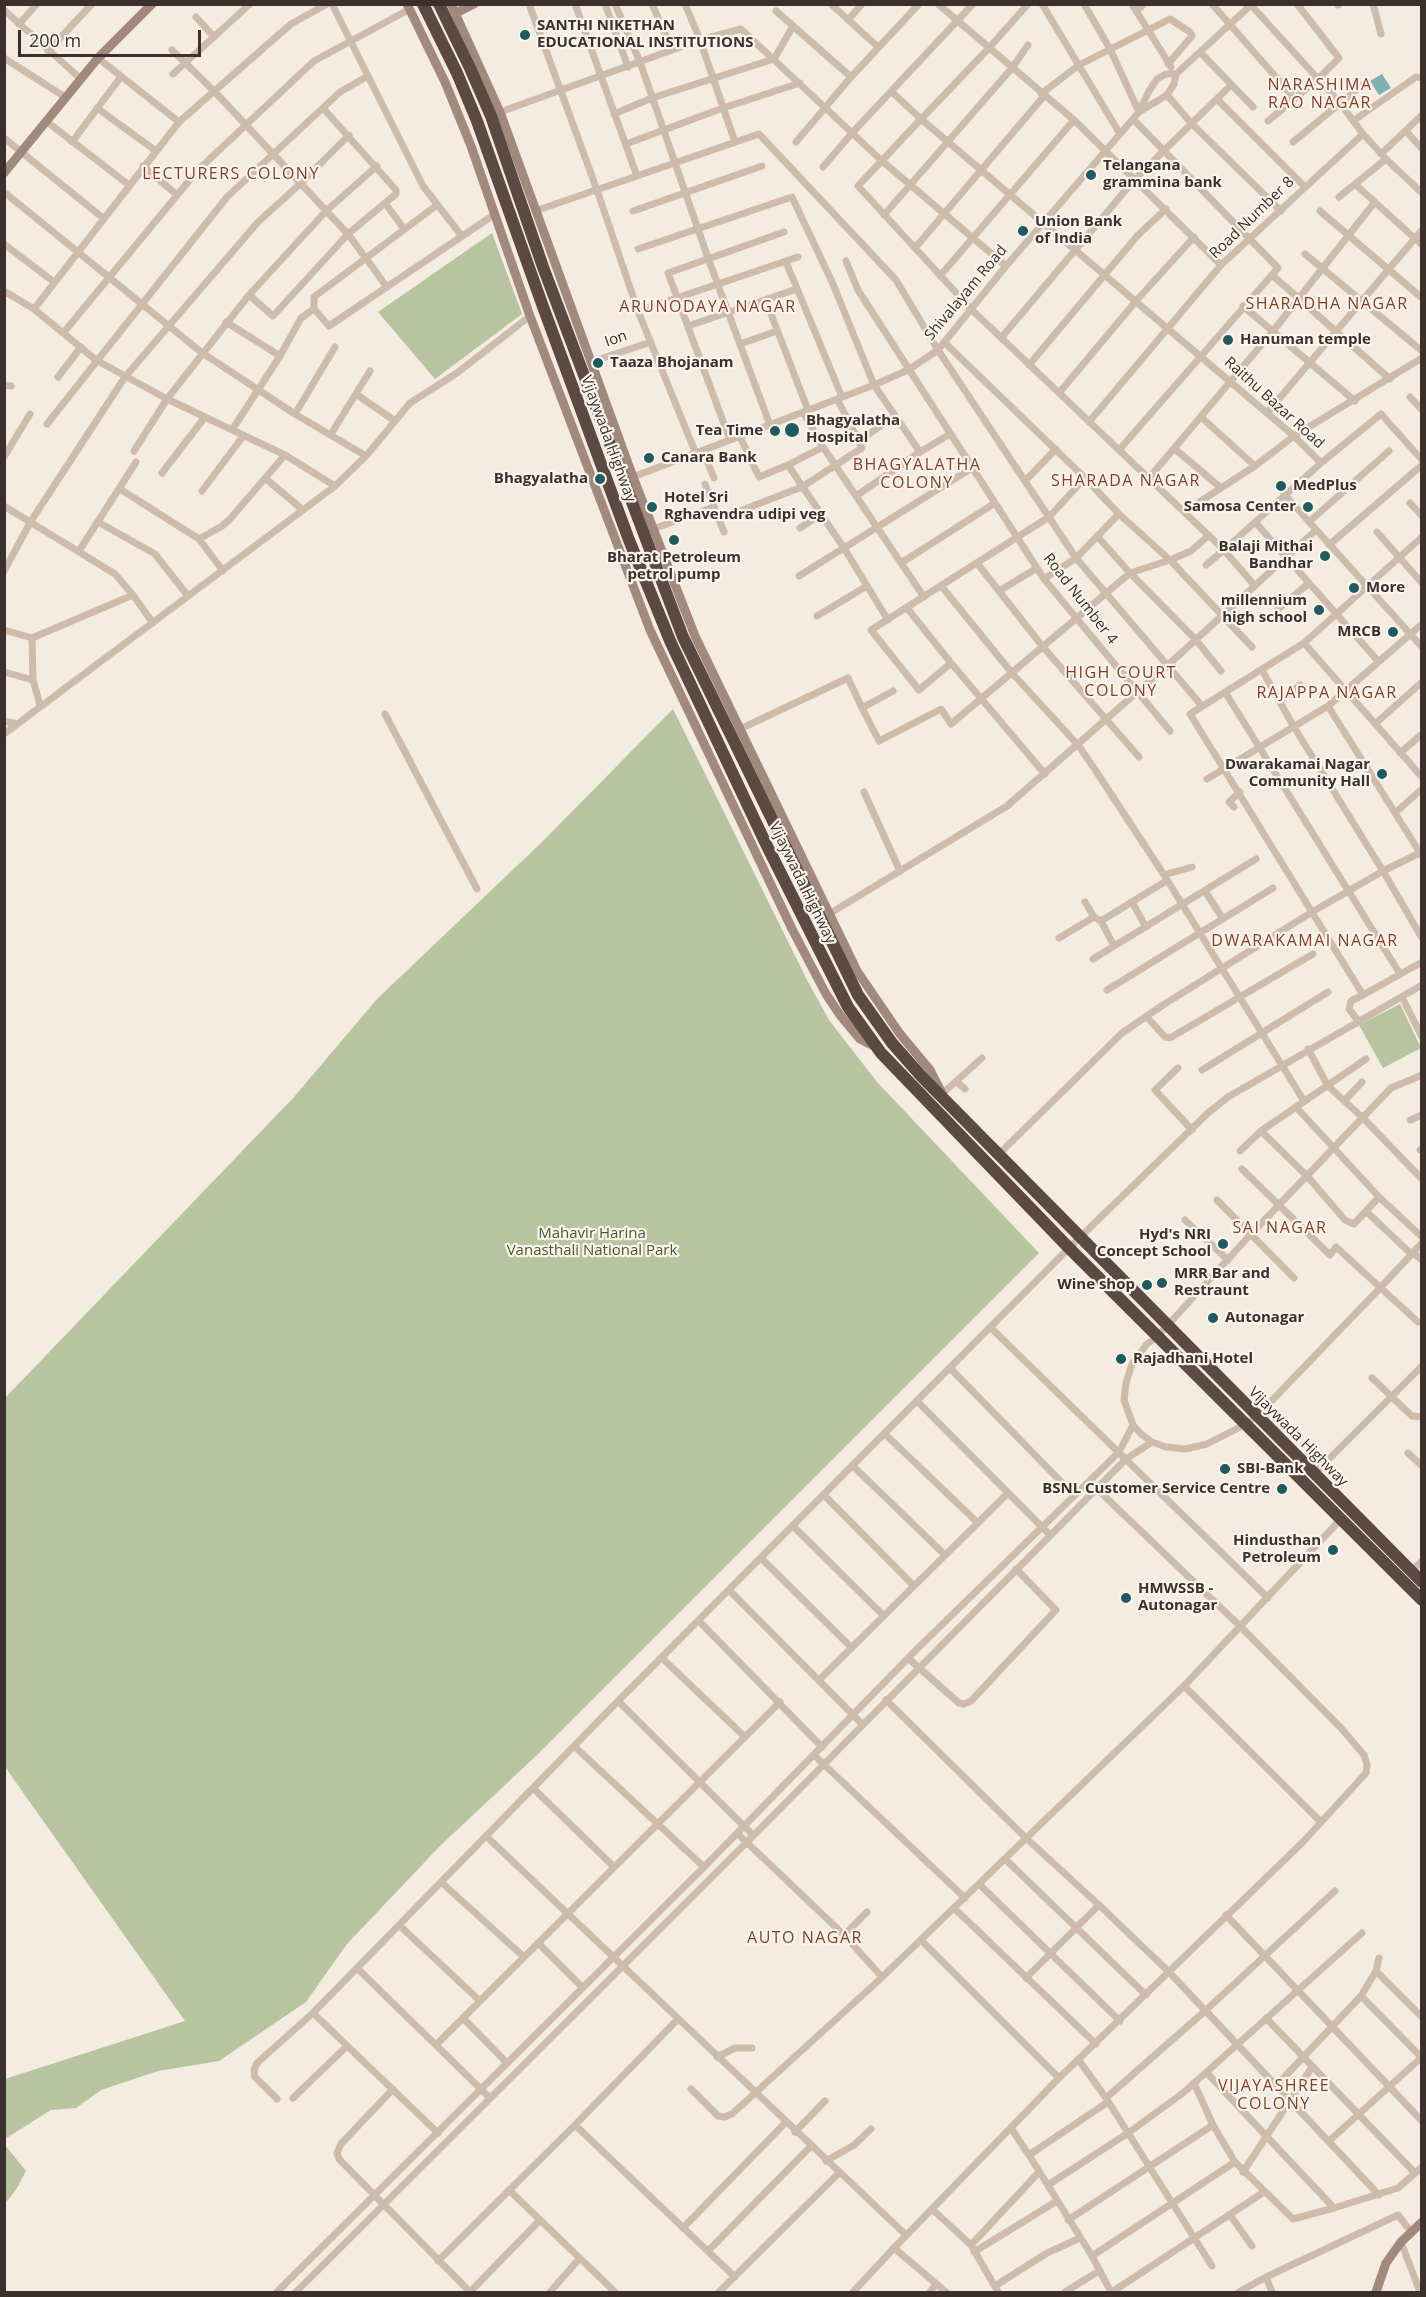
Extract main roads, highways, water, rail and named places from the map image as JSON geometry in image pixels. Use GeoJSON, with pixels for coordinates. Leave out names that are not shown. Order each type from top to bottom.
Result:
{"type":"FeatureCollection","features":[{"type":"Feature","properties":{"kind":"highway","name":"Vijaywada Highway"},"geometry":{"type":"LineString","coordinates":[[423,4],[456,73],[491,161],[629,540],[671,643],[832,978],[862,1029],[1068,1248],[1422,1600]]}},
{"type":"Feature","properties":{"kind":"highway","name":"Vijaywada Highway"},"geometry":{"type":"LineString","coordinates":[[439,4],[491,116],[543,267],[683,637],[858,995],[892,1043],[998,1155],[1422,1582]]}},
{"type":"Feature","properties":{"kind":"highway"},"geometry":{"type":"LineString","coordinates":[[491,161],[505,156]]}},
{"type":"Feature","properties":{"kind":"water"},"geometry":{"type":"Polygon","coordinates":[[[1382,74],[1391,88],[1379,95],[1370,81],[1382,74]]]}},
{"type":"Feature","properties":{"kind":"place","name":"SANTHI NIKETHAN EDUCATIONAL INSTITUTIONS"},"geometry":{"type":"Point","coordinates":[525,35]}},
{"type":"Feature","properties":{"kind":"place","name":"Telangana grammina bank"},"geometry":{"type":"Point","coordinates":[1091,175]}},
{"type":"Feature","properties":{"kind":"place","name":"Union Bank of India"},"geometry":{"type":"Point","coordinates":[1023,231]}},
{"type":"Feature","properties":{"kind":"place","name":"Hanuman temple"},"geometry":{"type":"Point","coordinates":[1228,340]}},
{"type":"Feature","properties":{"kind":"place","name":"Taaza Bhojanam"},"geometry":{"type":"Point","coordinates":[598,363]}},
{"type":"Feature","properties":{"kind":"place","name":"Bhagyalatha Hospital"},"geometry":{"type":"Point","coordinates":[792,430]}},
{"type":"Feature","properties":{"kind":"place","name":"Tea Time"},"geometry":{"type":"Point","coordinates":[775,431]}},
{"type":"Feature","properties":{"kind":"place","name":"Canara Bank"},"geometry":{"type":"Point","coordinates":[649,458]}},
{"type":"Feature","properties":{"kind":"place","name":"Bhagyalatha"},"geometry":{"type":"Point","coordinates":[600,479]}},
{"type":"Feature","properties":{"kind":"place","name":"MedPlus"},"geometry":{"type":"Point","coordinates":[1281,486]}},
{"type":"Feature","properties":{"kind":"place","name":"Hotel Sri Rghavendra udipi veg"},"geometry":{"type":"Point","coordinates":[652,507]}},
{"type":"Feature","properties":{"kind":"place","name":"Samosa Center"},"geometry":{"type":"Point","coordinates":[1308,507]}},
{"type":"Feature","properties":{"kind":"place","name":"Bharat Petroleum petrol pump"},"geometry":{"type":"Point","coordinates":[674,540]}},
{"type":"Feature","properties":{"kind":"place","name":"Balaji Mithai Bandhar"},"geometry":{"type":"Point","coordinates":[1325,556]}},
{"type":"Feature","properties":{"kind":"place","name":"More"},"geometry":{"type":"Point","coordinates":[1354,588]}},
{"type":"Feature","properties":{"kind":"place","name":"millennium high school"},"geometry":{"type":"Point","coordinates":[1319,610]}},
{"type":"Feature","properties":{"kind":"place","name":"MRCB"},"geometry":{"type":"Point","coordinates":[1393,632]}},
{"type":"Feature","properties":{"kind":"place","name":"Dwarakamai Nagar Community Hall"},"geometry":{"type":"Point","coordinates":[1382,774]}},
{"type":"Feature","properties":{"kind":"place","name":"Hyd's NRI Concept School"},"geometry":{"type":"Point","coordinates":[1223,1244]}},
{"type":"Feature","properties":{"kind":"place","name":"MRR Bar and Restraunt"},"geometry":{"type":"Point","coordinates":[1162,1283]}},
{"type":"Feature","properties":{"kind":"place","name":"Wine shop"},"geometry":{"type":"Point","coordinates":[1147,1285]}},
{"type":"Feature","properties":{"kind":"place","name":"Autonagar"},"geometry":{"type":"Point","coordinates":[1213,1318]}},
{"type":"Feature","properties":{"kind":"place","name":"Rajadhani Hotel"},"geometry":{"type":"Point","coordinates":[1121,1359]}},
{"type":"Feature","properties":{"kind":"place","name":"SBI-Bank"},"geometry":{"type":"Point","coordinates":[1225,1469]}},
{"type":"Feature","properties":{"kind":"place","name":"BSNL Customer Service Centre"},"geometry":{"type":"Point","coordinates":[1282,1489]}},
{"type":"Feature","properties":{"kind":"place","name":"Hindusthan Petroleum"},"geometry":{"type":"Point","coordinates":[1333,1550]}},
{"type":"Feature","properties":{"kind":"place","name":"HMWSSB - Autonagar"},"geometry":{"type":"Point","coordinates":[1126,1598]}},
{"type":"Feature","properties":{"kind":"district","name":"NARASHIMA RAO NAGAR"},"geometry":{"type":"Point","coordinates":[1320,94]}},
{"type":"Feature","properties":{"kind":"district","name":"LECTURERS COLONY"},"geometry":{"type":"Point","coordinates":[231,174]}},
{"type":"Feature","properties":{"kind":"district","name":"SHARADHA NAGAR"},"geometry":{"type":"Point","coordinates":[1327,304]}},
{"type":"Feature","properties":{"kind":"district","name":"ARUNODAYA NAGAR"},"geometry":{"type":"Point","coordinates":[708,307]}},
{"type":"Feature","properties":{"kind":"district","name":"BHAGYALATHA COLONY"},"geometry":{"type":"Point","coordinates":[917,474]}},
{"type":"Feature","properties":{"kind":"district","name":"SHARADA NAGAR"},"geometry":{"type":"Point","coordinates":[1126,481]}},
{"type":"Feature","properties":{"kind":"district","name":"HIGH COURT COLONY"},"geometry":{"type":"Point","coordinates":[1121,682]}},
{"type":"Feature","properties":{"kind":"district","name":"RAJAPPA NAGAR"},"geometry":{"type":"Point","coordinates":[1327,693]}},
{"type":"Feature","properties":{"kind":"district","name":"DWARAKAMAI NAGAR"},"geometry":{"type":"Point","coordinates":[1305,941]}},
{"type":"Feature","properties":{"kind":"district","name":"SAI NAGAR"},"geometry":{"type":"Point","coordinates":[1280,1228]}},
{"type":"Feature","properties":{"kind":"district","name":"AUTO NAGAR"},"geometry":{"type":"Point","coordinates":[805,1938]}},
{"type":"Feature","properties":{"kind":"district","name":"VIJAYASHREE COLONY"},"geometry":{"type":"Point","coordinates":[1274,2095]}},
{"type":"Feature","properties":{"kind":"park label","name":"Mahavir Harina Vanasthali National Park"},"geometry":{"type":"Point","coordinates":[592,1242]}}]}
